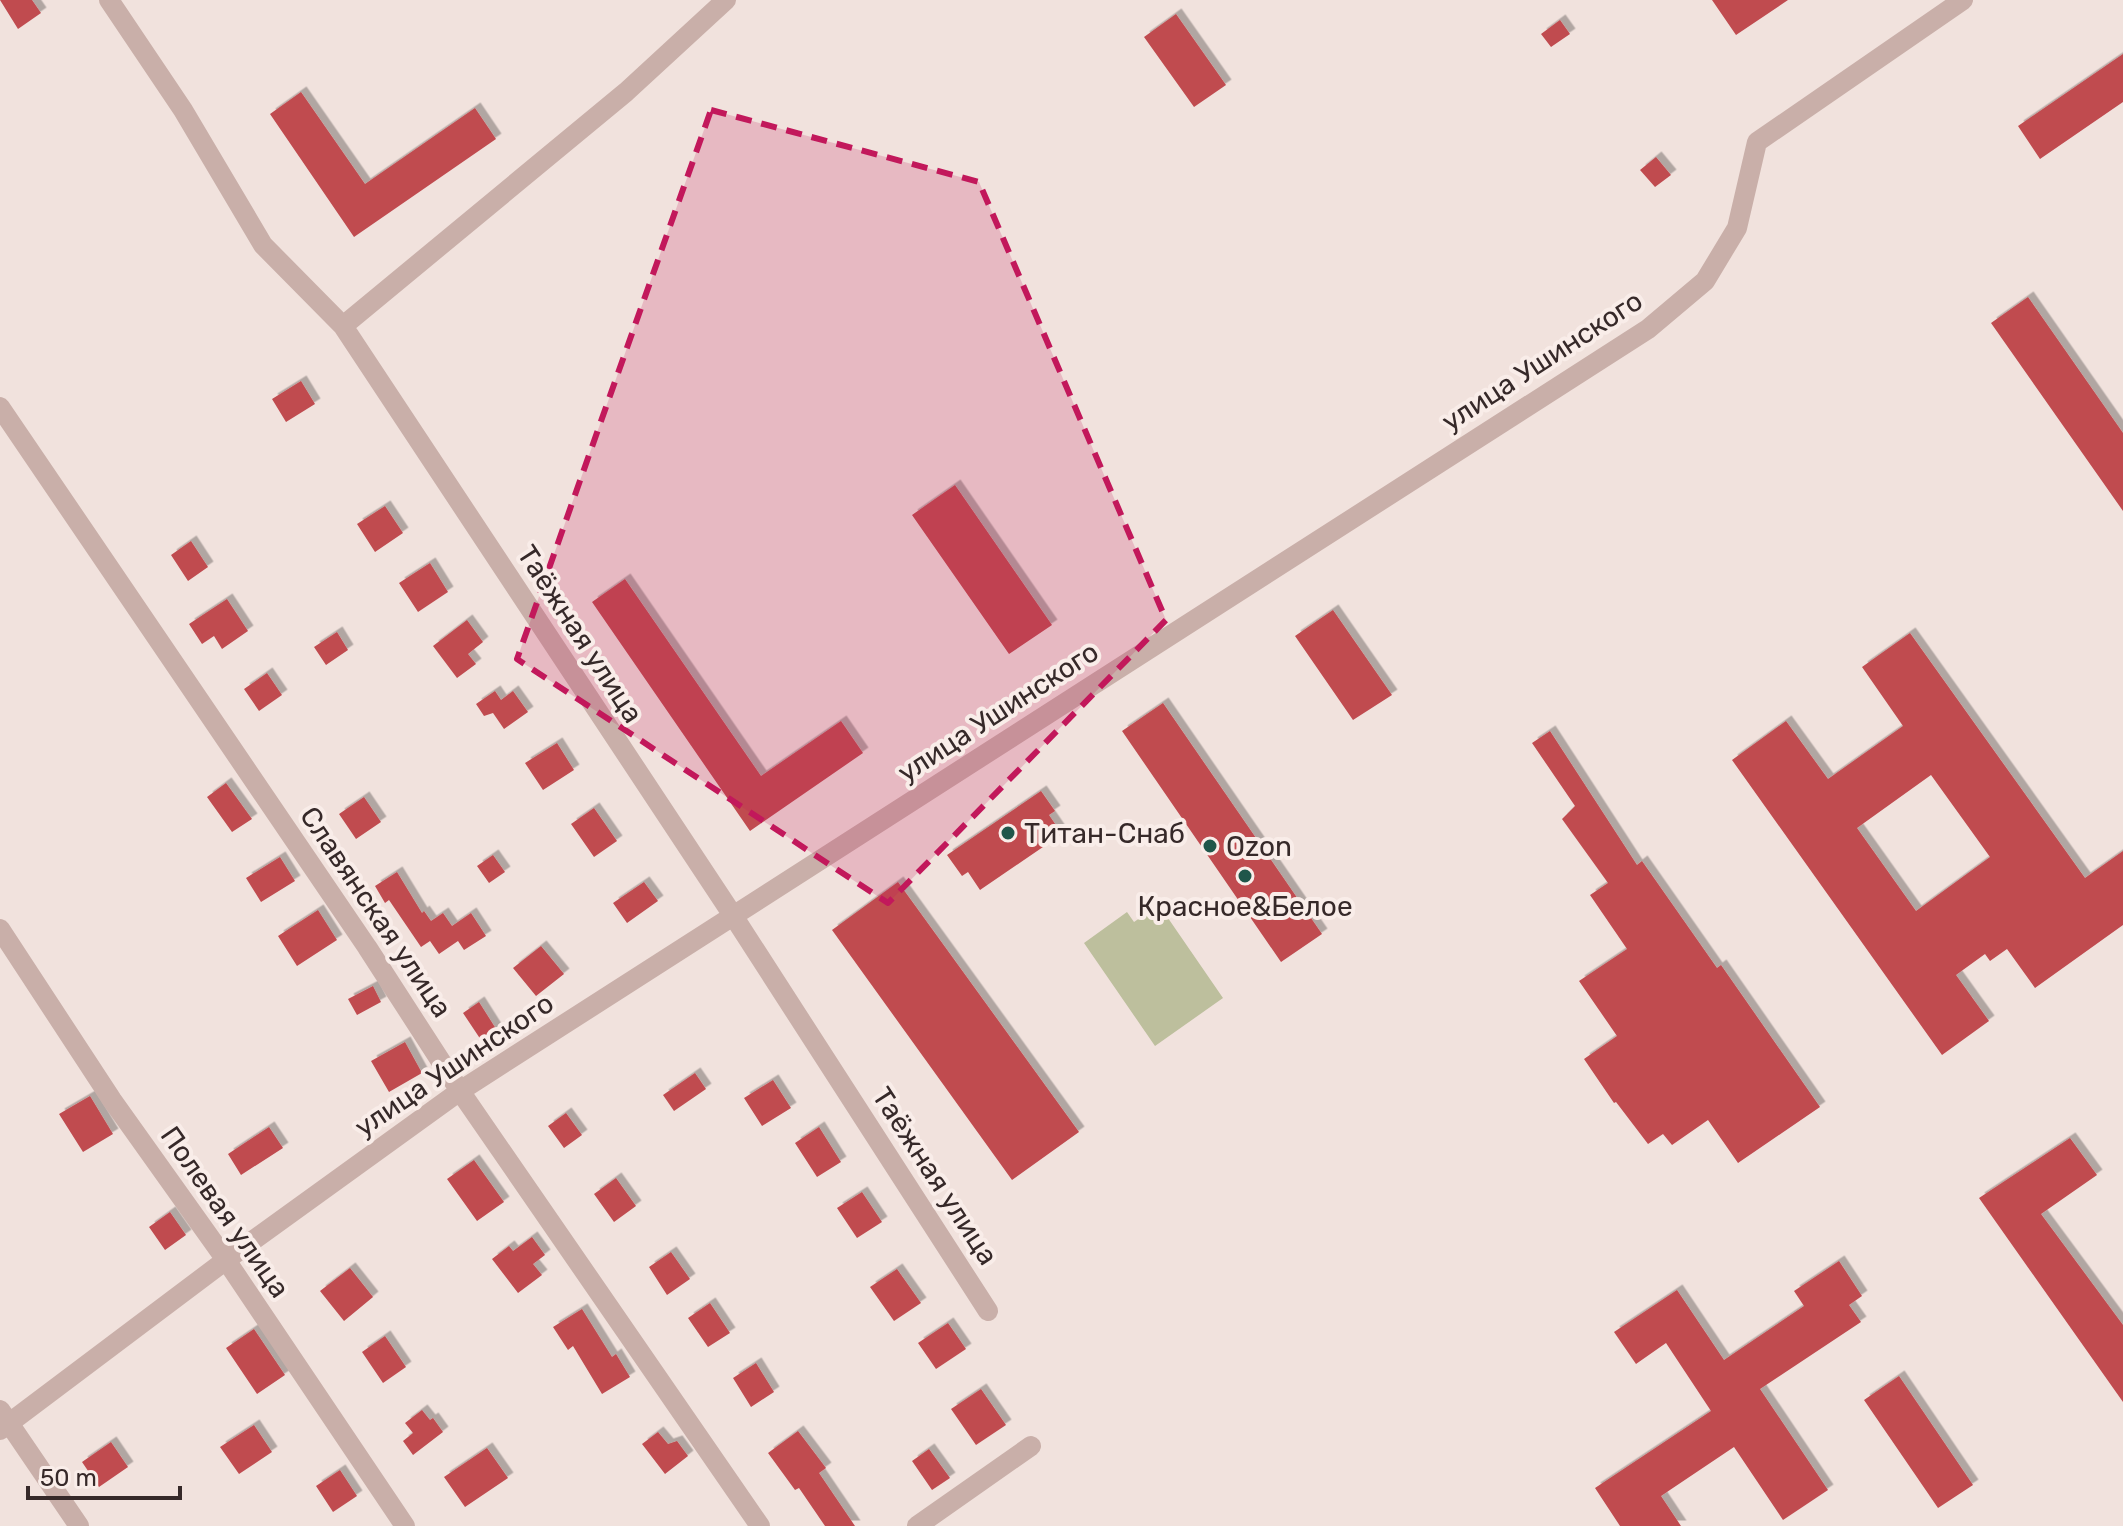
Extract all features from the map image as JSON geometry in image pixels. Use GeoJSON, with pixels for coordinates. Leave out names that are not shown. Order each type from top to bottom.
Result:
{"type":"FeatureCollection","features":[{"type":"Feature","properties":{"kind":"street","name":"Таёжная улица"},"geometry":{"type":"LineString","coordinates":[[109,0],[183,110],[263,245],[343,326],[732,914],[988,1311]]}},
{"type":"Feature","properties":{"kind":"street"},"geometry":{"type":"LineString","coordinates":[[343,326],[626,92],[726,0]]}},
{"type":"Feature","properties":{"kind":"street","name":"улица Ушинского"},"geometry":{"type":"LineString","coordinates":[[3,1421],[460,1091],[1648,329],[1705,281],[1737,228],[1757,142],[1963,0]]}},
{"type":"Feature","properties":{"kind":"street","name":"Славянская улица"},"geometry":{"type":"LineString","coordinates":[[0,407],[367,947],[460,1091],[760,1526]]}},
{"type":"Feature","properties":{"kind":"street","name":"Полевая улица"},"geometry":{"type":"LineString","coordinates":[[0,929],[112,1100],[226,1260],[405,1526]]}},
{"type":"Feature","properties":{"kind":"street"},"geometry":{"type":"LineString","coordinates":[[3,1421],[79,1526]]}},
{"type":"Feature","properties":{"kind":"street"},"geometry":{"type":"LineString","coordinates":[[917,1526],[1031,1446]]}},
{"type":"Feature","properties":{"kind":"highlighted area"},"geometry":{"type":"Polygon","coordinates":[[[711,110],[979,182],[1166,620],[888,903],[517,659],[711,110]]]}},
{"type":"Feature","properties":{"kind":"green space"},"geometry":{"type":"Polygon","coordinates":[[[1159,905],[1223,998],[1155,1046],[1084,943],[1127,912],[1134,922],[1159,905]]]}},
{"type":"Feature","properties":{"kind":"building"},"geometry":{"type":"Polygon","coordinates":[[[0,0],[32,0],[41,13],[18,29],[0,0]]]}},
{"type":"Feature","properties":{"kind":"building"},"geometry":{"type":"Polygon","coordinates":[[[1712,0],[1788,0],[1736,35],[1712,0]]]}},
{"type":"Feature","properties":{"kind":"building"},"geometry":{"type":"Polygon","coordinates":[[[1176,14],[1226,85],[1194,107],[1144,37],[1176,14]]]}},
{"type":"Feature","properties":{"kind":"building"},"geometry":{"type":"Polygon","coordinates":[[[1560,20],[1570,34],[1551,47],[1541,34],[1560,20]]]}},
{"type":"Feature","properties":{"kind":"building"},"geometry":{"type":"Polygon","coordinates":[[[2123,54],[2123,102],[2040,159],[2018,126],[2123,54]]]}},
{"type":"Feature","properties":{"kind":"building"},"geometry":{"type":"Polygon","coordinates":[[[301,92],[365,184],[475,108],[496,139],[354,237],[270,114],[301,92]]]}},
{"type":"Feature","properties":{"kind":"building"},"geometry":{"type":"Polygon","coordinates":[[[1656,157],[1671,175],[1655,187],[1640,170],[1656,157]]]}},
{"type":"Feature","properties":{"kind":"building"},"geometry":{"type":"Polygon","coordinates":[[[2028,297],[2123,433],[2123,511],[1991,323],[2028,297]]]}},
{"type":"Feature","properties":{"kind":"building"},"geometry":{"type":"Polygon","coordinates":[[[301,381],[315,404],[286,422],[272,399],[301,381]]]}},
{"type":"Feature","properties":{"kind":"building"},"geometry":{"type":"Polygon","coordinates":[[[955,485],[1052,625],[1009,654],[912,515],[955,485]]]}},
{"type":"Feature","properties":{"kind":"building"},"geometry":{"type":"Polygon","coordinates":[[[385,506],[403,533],[375,552],[357,524],[385,506]]]}},
{"type":"Feature","properties":{"kind":"building"},"geometry":{"type":"Polygon","coordinates":[[[191,541],[208,567],[188,581],[171,555],[191,541]]]}},
{"type":"Feature","properties":{"kind":"building"},"geometry":{"type":"Polygon","coordinates":[[[430,563],[448,592],[418,612],[399,583],[430,563]]]}},
{"type":"Feature","properties":{"kind":"building"},"geometry":{"type":"Polygon","coordinates":[[[625,579],[761,776],[841,721],[863,753],[750,831],[592,602],[625,579]]]}},
{"type":"Feature","properties":{"kind":"building"},"geometry":{"type":"Polygon","coordinates":[[[227,599],[248,631],[222,649],[214,636],[202,644],[189,624],[227,599]]]}},
{"type":"Feature","properties":{"kind":"building"},"geometry":{"type":"Polygon","coordinates":[[[1333,610],[1392,695],[1353,720],[1295,636],[1333,610]]]}},
{"type":"Feature","properties":{"kind":"building"},"geometry":{"type":"Polygon","coordinates":[[[467,620],[483,642],[468,654],[476,664],[457,678],[433,646],[467,620]]]}},
{"type":"Feature","properties":{"kind":"building"},"geometry":{"type":"Polygon","coordinates":[[[337,632],[348,650],[326,665],[314,647],[337,632]]]}},
{"type":"Feature","properties":{"kind":"building"},"geometry":{"type":"Polygon","coordinates":[[[1910,633],[2085,878],[2123,851],[2123,925],[2035,988],[2007,949],[1990,961],[1985,954],[1956,975],[1989,1021],[1942,1055],[1732,760],[1786,721],[1828,779],[1903,726],[1862,667],[1910,633]],[[1931,775],[1857,828],[1916,911],[1990,857],[1931,775]]]}},
{"type":"Feature","properties":{"kind":"building"},"geometry":{"type":"Polygon","coordinates":[[[267,673],[282,695],[259,711],[244,689],[267,673]]]}},
{"type":"Feature","properties":{"kind":"building"},"geometry":{"type":"Polygon","coordinates":[[[495,691],[501,700],[513,691],[528,712],[504,729],[493,713],[484,716],[476,704],[495,691]]]}},
{"type":"Feature","properties":{"kind":"building"},"geometry":{"type":"Polygon","coordinates":[[[1163,703],[1322,934],[1281,962],[1122,731],[1163,703]]]}},
{"type":"Feature","properties":{"kind":"building"},"geometry":{"type":"Polygon","coordinates":[[[1550,731],[1637,865],[1642,861],[1717,968],[1721,965],[1820,1107],[1738,1163],[1708,1120],[1672,1145],[1663,1134],[1648,1144],[1614,1103],[1584,1059],[1617,1036],[1579,981],[1627,949],[1590,895],[1608,883],[1562,819],[1575,806],[1532,743],[1550,731]]]}},
{"type":"Feature","properties":{"kind":"building"},"geometry":{"type":"Polygon","coordinates":[[[557,743],[574,770],[543,790],[525,763],[557,743]]]}},
{"type":"Feature","properties":{"kind":"building"},"geometry":{"type":"Polygon","coordinates":[[[226,783],[252,819],[232,832],[207,797],[226,783]]]}},
{"type":"Feature","properties":{"kind":"building"},"geometry":{"type":"Polygon","coordinates":[[[1041,791],[1055,811],[1049,815],[1062,834],[980,890],[968,872],[962,876],[947,855],[1041,791]]]}},
{"type":"Feature","properties":{"kind":"building"},"geometry":{"type":"Polygon","coordinates":[[[364,797],[381,822],[356,839],[339,814],[364,797]]]}},
{"type":"Feature","properties":{"kind":"building"},"geometry":{"type":"Polygon","coordinates":[[[594,808],[617,841],[594,857],[571,824],[594,808]]]}},
{"type":"Feature","properties":{"kind":"building"},"geometry":{"type":"Polygon","coordinates":[[[493,855],[505,872],[489,883],[477,866],[493,855]]]}},
{"type":"Feature","properties":{"kind":"building"},"geometry":{"type":"Polygon","coordinates":[[[280,857],[295,881],[261,902],[246,878],[280,857]]]}},
{"type":"Feature","properties":{"kind":"building"},"geometry":{"type":"Polygon","coordinates":[[[397,872],[422,913],[424,911],[431,921],[443,913],[452,926],[471,913],[486,936],[464,950],[458,941],[439,954],[430,941],[421,947],[389,900],[385,903],[375,886],[397,872]]]}},
{"type":"Feature","properties":{"kind":"building"},"geometry":{"type":"Polygon","coordinates":[[[644,882],[658,901],[627,923],[613,903],[644,882]]]}},
{"type":"Feature","properties":{"kind":"building"},"geometry":{"type":"Polygon","coordinates":[[[898,882],[1079,1132],[1012,1180],[832,930],[898,882]]]}},
{"type":"Feature","properties":{"kind":"building"},"geometry":{"type":"Polygon","coordinates":[[[318,910],[337,940],[297,966],[278,936],[318,910]]]}},
{"type":"Feature","properties":{"kind":"building"},"geometry":{"type":"Polygon","coordinates":[[[541,946],[564,974],[536,996],[513,968],[541,946]]]}},
{"type":"Feature","properties":{"kind":"building"},"geometry":{"type":"Polygon","coordinates":[[[373,986],[381,1002],[357,1015],[348,999],[373,986]]]}},
{"type":"Feature","properties":{"kind":"building"},"geometry":{"type":"Polygon","coordinates":[[[479,1002],[498,1032],[483,1043],[463,1013],[479,1002]]]}},
{"type":"Feature","properties":{"kind":"building"},"geometry":{"type":"Polygon","coordinates":[[[405,1042],[422,1073],[389,1092],[371,1061],[405,1042]]]}},
{"type":"Feature","properties":{"kind":"building"},"geometry":{"type":"Polygon","coordinates":[[[695,1073],[706,1089],[674,1111],[663,1095],[695,1073]]]}},
{"type":"Feature","properties":{"kind":"building"},"geometry":{"type":"Polygon","coordinates":[[[773,1080],[791,1108],[762,1126],[744,1098],[773,1080]]]}},
{"type":"Feature","properties":{"kind":"building"},"geometry":{"type":"Polygon","coordinates":[[[90,1096],[113,1134],[83,1152],[59,1114],[90,1096]]]}},
{"type":"Feature","properties":{"kind":"building"},"geometry":{"type":"Polygon","coordinates":[[[566,1113],[582,1135],[564,1148],[548,1126],[566,1113]]]}},
{"type":"Feature","properties":{"kind":"building"},"geometry":{"type":"Polygon","coordinates":[[[269,1127],[283,1148],[241,1175],[228,1154],[269,1127]]]}},
{"type":"Feature","properties":{"kind":"building"},"geometry":{"type":"Polygon","coordinates":[[[819,1127],[841,1162],[817,1177],[795,1143],[819,1127]]]}},
{"type":"Feature","properties":{"kind":"building"},"geometry":{"type":"Polygon","coordinates":[[[2070,1138],[2097,1175],[2041,1214],[2123,1325],[2123,1402],[1979,1198],[2070,1138]]]}},
{"type":"Feature","properties":{"kind":"building"},"geometry":{"type":"Polygon","coordinates":[[[474,1160],[504,1202],[477,1221],[447,1179],[474,1160]]]}},
{"type":"Feature","properties":{"kind":"building"},"geometry":{"type":"Polygon","coordinates":[[[616,1178],[636,1206],[614,1222],[594,1194],[616,1178]]]}},
{"type":"Feature","properties":{"kind":"building"},"geometry":{"type":"Polygon","coordinates":[[[862,1192],[882,1222],[857,1238],[837,1208],[862,1192]]]}},
{"type":"Feature","properties":{"kind":"building"},"geometry":{"type":"Polygon","coordinates":[[[170,1212],[186,1235],[165,1250],[149,1227],[170,1212]]]}},
{"type":"Feature","properties":{"kind":"building"},"geometry":{"type":"Polygon","coordinates":[[[532,1237],[545,1255],[533,1264],[542,1275],[518,1293],[492,1259],[509,1246],[513,1251],[532,1237]]]}},
{"type":"Feature","properties":{"kind":"building"},"geometry":{"type":"Polygon","coordinates":[[[671,1252],[690,1279],[667,1295],[649,1267],[671,1252]]]}},
{"type":"Feature","properties":{"kind":"building"},"geometry":{"type":"Polygon","coordinates":[[[1839,1261],[1862,1296],[1849,1305],[1861,1322],[1760,1389],[1828,1490],[1783,1520],[1734,1447],[1661,1496],[1681,1526],[1620,1526],[1595,1488],[1711,1411],[1666,1343],[1636,1364],[1614,1332],[1677,1290],[1724,1360],[1804,1306],[1794,1291],[1839,1261]]]}},
{"type":"Feature","properties":{"kind":"building"},"geometry":{"type":"Polygon","coordinates":[[[350,1268],[373,1297],[344,1321],[320,1291],[350,1268]]]}},
{"type":"Feature","properties":{"kind":"building"},"geometry":{"type":"Polygon","coordinates":[[[897,1269],[921,1303],[894,1321],[870,1287],[897,1269]]]}},
{"type":"Feature","properties":{"kind":"building"},"geometry":{"type":"Polygon","coordinates":[[[710,1303],[730,1333],[708,1347],[688,1318],[710,1303]]]}},
{"type":"Feature","properties":{"kind":"building"},"geometry":{"type":"Polygon","coordinates":[[[582,1309],[612,1357],[616,1354],[630,1377],[602,1394],[573,1346],[568,1350],[553,1327],[582,1309]]]}},
{"type":"Feature","properties":{"kind":"building"},"geometry":{"type":"Polygon","coordinates":[[[948,1323],[966,1349],[936,1369],[918,1343],[948,1323]]]}},
{"type":"Feature","properties":{"kind":"building"},"geometry":{"type":"Polygon","coordinates":[[[254,1329],[285,1375],[257,1394],[226,1348],[254,1329]]]}},
{"type":"Feature","properties":{"kind":"building"},"geometry":{"type":"Polygon","coordinates":[[[385,1336],[406,1367],[383,1383],[362,1352],[385,1336]]]}},
{"type":"Feature","properties":{"kind":"building"},"geometry":{"type":"Polygon","coordinates":[[[756,1363],[774,1392],[751,1407],[733,1378],[756,1363]]]}},
{"type":"Feature","properties":{"kind":"building"},"geometry":{"type":"Polygon","coordinates":[[[1899,1376],[1973,1485],[1938,1508],[1864,1400],[1899,1376]]]}},
{"type":"Feature","properties":{"kind":"building"},"geometry":{"type":"Polygon","coordinates":[[[981,1389],[1006,1425],[976,1445],[951,1409],[981,1389]]]}},
{"type":"Feature","properties":{"kind":"building"},"geometry":{"type":"Polygon","coordinates":[[[422,1410],[430,1420],[433,1418],[443,1432],[413,1455],[403,1441],[413,1433],[405,1423],[422,1410]]]}},
{"type":"Feature","properties":{"kind":"building"},"geometry":{"type":"Polygon","coordinates":[[[254,1425],[272,1452],[239,1474],[220,1447],[254,1425]]]}},
{"type":"Feature","properties":{"kind":"building"},"geometry":{"type":"Polygon","coordinates":[[[798,1431],[826,1468],[819,1473],[855,1526],[825,1526],[799,1488],[795,1490],[768,1453],[798,1431]]]}},
{"type":"Feature","properties":{"kind":"building"},"geometry":{"type":"Polygon","coordinates":[[[658,1432],[668,1444],[677,1441],[688,1456],[665,1474],[642,1444],[658,1432]]]}},
{"type":"Feature","properties":{"kind":"building"},"geometry":{"type":"Polygon","coordinates":[[[111,1442],[128,1467],[99,1487],[82,1462],[111,1442]]]}},
{"type":"Feature","properties":{"kind":"building"},"geometry":{"type":"Polygon","coordinates":[[[487,1448],[508,1478],[465,1507],[444,1477],[487,1448]]]}},
{"type":"Feature","properties":{"kind":"building"},"geometry":{"type":"Polygon","coordinates":[[[929,1449],[950,1478],[932,1490],[912,1461],[929,1449]]]}},
{"type":"Feature","properties":{"kind":"building"},"geometry":{"type":"Polygon","coordinates":[[[340,1470],[357,1496],[333,1512],[316,1486],[340,1470]]]}},
{"type":"Feature","properties":{"kind":"place","name":"Титан-Снаб"},"geometry":{"type":"Point","coordinates":[1008,833]}},
{"type":"Feature","properties":{"kind":"place","name":"Ozon"},"geometry":{"type":"Point","coordinates":[1210,846]}},
{"type":"Feature","properties":{"kind":"place","name":"Красное&Белое"},"geometry":{"type":"Point","coordinates":[1245,876]}}]}
